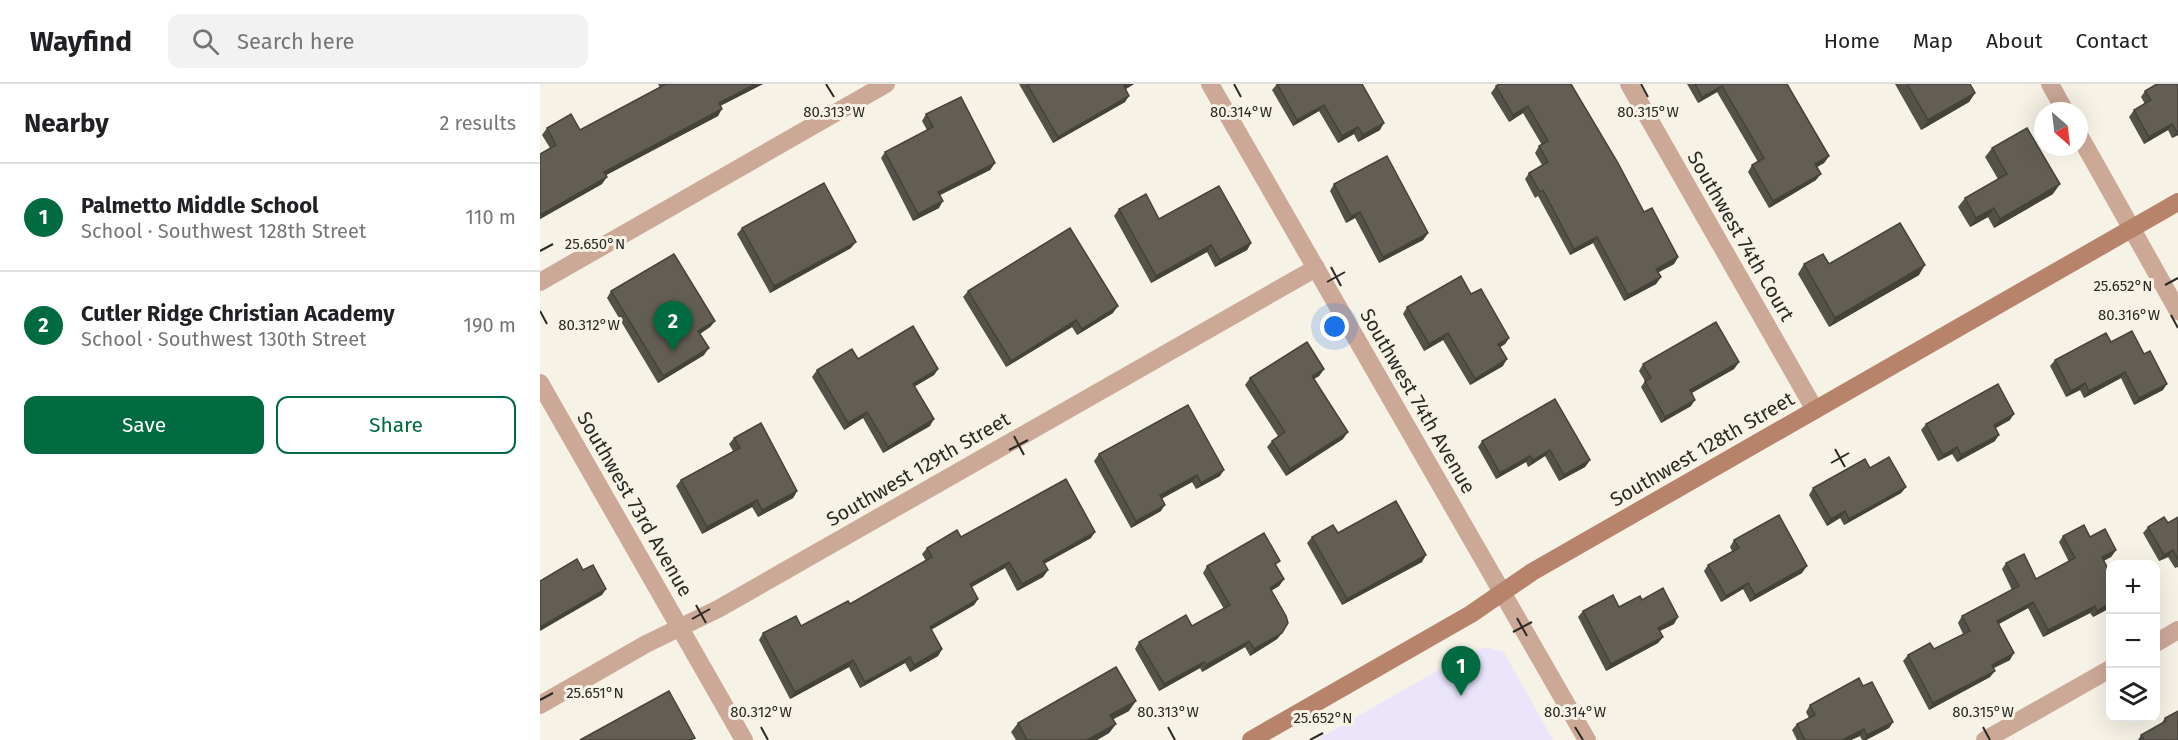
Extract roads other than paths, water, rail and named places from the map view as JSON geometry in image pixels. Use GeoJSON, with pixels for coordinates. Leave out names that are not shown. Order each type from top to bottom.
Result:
{"type":"FeatureCollection","features":[{"type":"Feature","properties":{"kind":"street"},"geometry":{"type":"LineString","coordinates":[[540,282],[886,84]]}},
{"type":"Feature","properties":{"kind":"street","name":"Southwest 74th Avenue"},"geometry":{"type":"LineString","coordinates":[[1210,84],[1587,740]]}},
{"type":"Feature","properties":{"kind":"street","name":"Southwest 74th Court"},"geometry":{"type":"LineString","coordinates":[[1629,84],[1815,410]]}},
{"type":"Feature","properties":{"kind":"street"},"geometry":{"type":"LineString","coordinates":[[2050,84],[2060,102]]}},
{"type":"Feature","properties":{"kind":"street"},"geometry":{"type":"LineString","coordinates":[[2088,151],[2178,311]]}},
{"type":"Feature","properties":{"kind":"street","name":"Southwest 128th Street"},"geometry":{"type":"LineString","coordinates":[[1251,740],[1471,614],[1532,572],[2178,202]]}},
{"type":"Feature","properties":{"kind":"street","name":"Southwest 129th Street"},"geometry":{"type":"LineString","coordinates":[[540,705],[646,644],[718,609],[1316,268]]}},
{"type":"Feature","properties":{"kind":"street","name":"Southwest 73rd Avenue"},"geometry":{"type":"LineString","coordinates":[[540,384],[744,740]]}},
{"type":"Feature","properties":{"kind":"street"},"geometry":{"type":"LineString","coordinates":[[2160,641],[2178,630]]}},
{"type":"Feature","properties":{"kind":"street"},"geometry":{"type":"LineString","coordinates":[[1985,740],[2106,671]]}},
{"type":"Feature","properties":{"kind":"place","name":"Cutler Ridge Christian Academy"},"geometry":{"type":"Point","coordinates":[673,351]}},
{"type":"Feature","properties":{"kind":"place","name":"Palmetto Middle School"},"geometry":{"type":"Point","coordinates":[1461,696]}}]}
